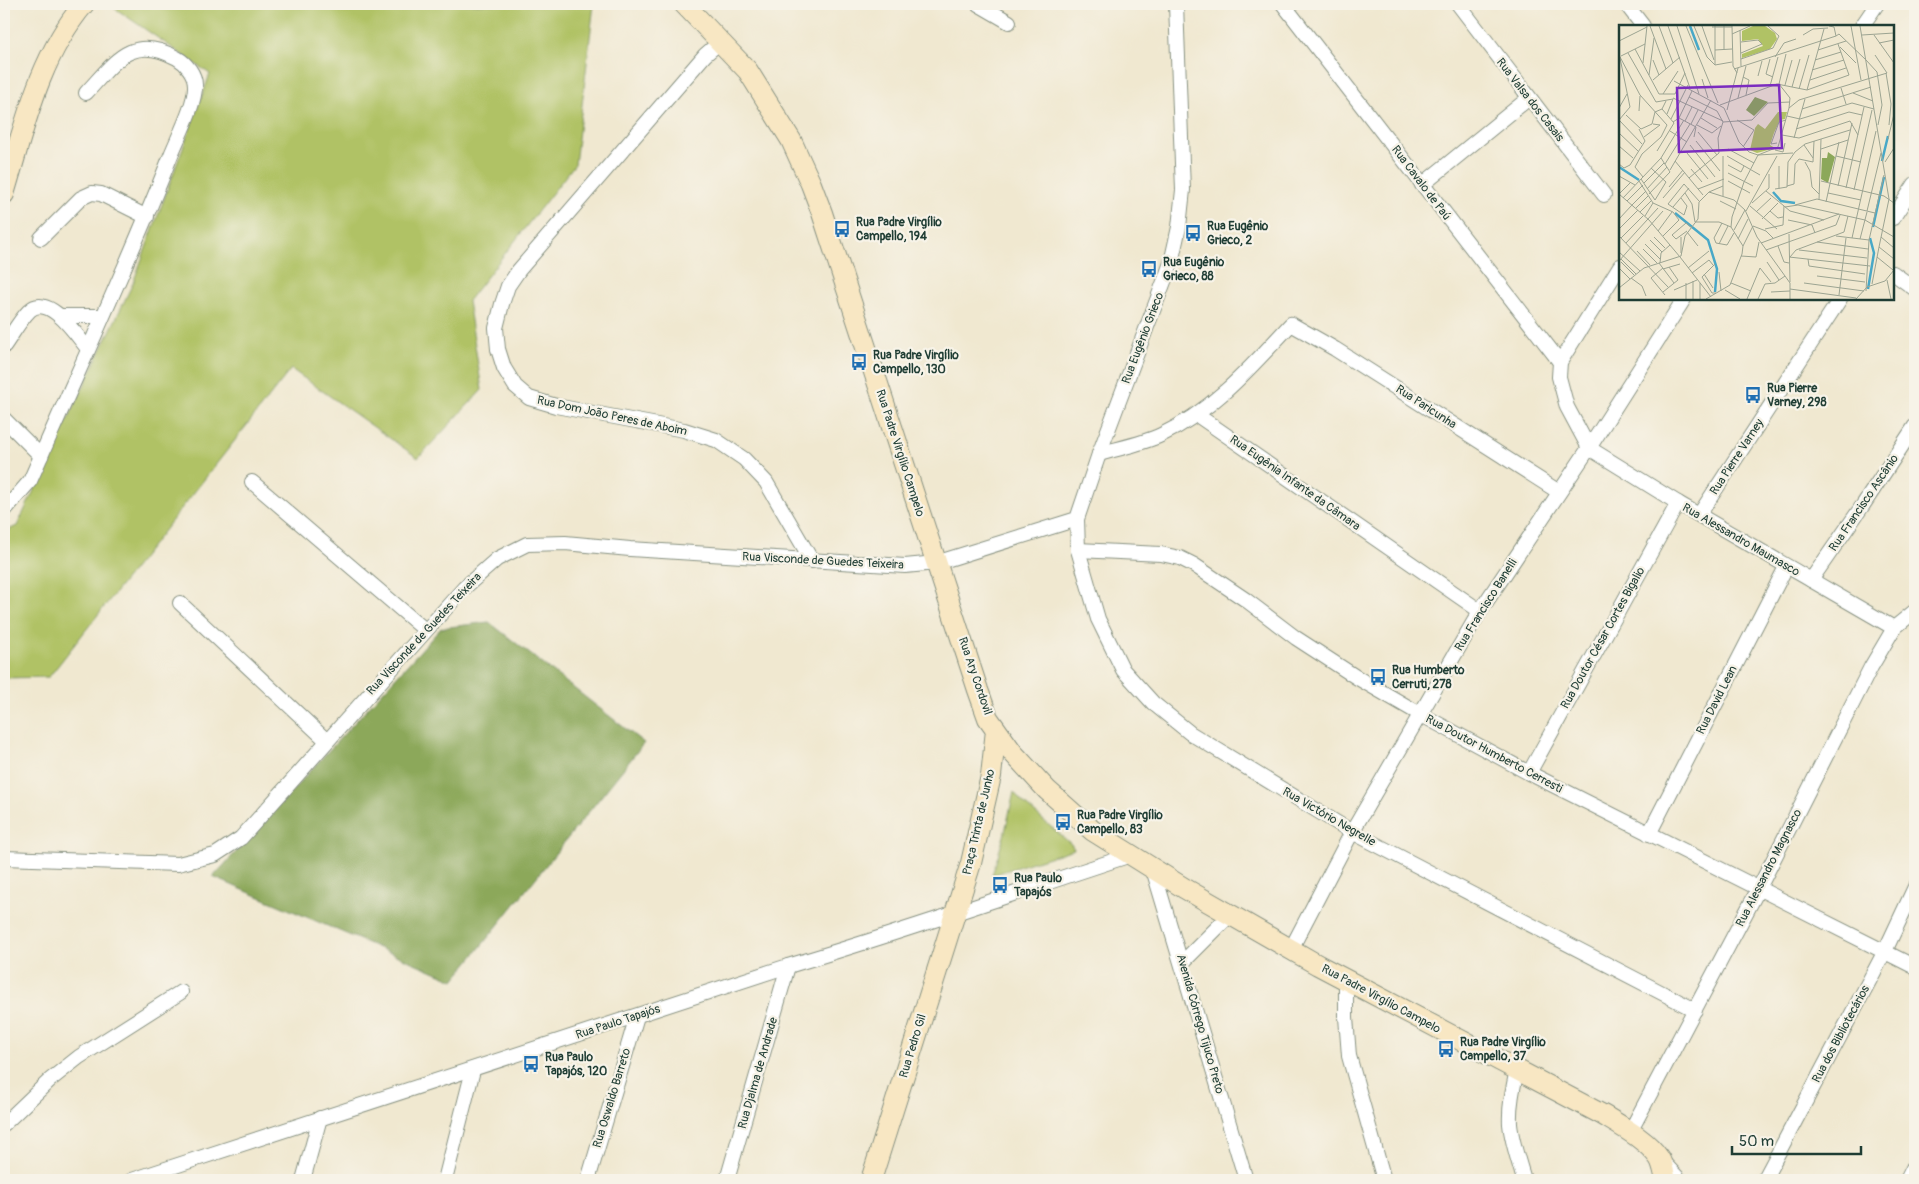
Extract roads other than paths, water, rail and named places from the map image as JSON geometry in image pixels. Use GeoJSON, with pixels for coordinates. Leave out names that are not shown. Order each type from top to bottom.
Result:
{"type":"FeatureCollection","features":[{"type":"Feature","properties":{"kind":"street"},"geometry":{"type":"LineString","coordinates":[[4,194],[33,98],[55,45],[70,20],[84,4]]}},
{"type":"Feature","properties":{"kind":"street","name":"Rua Padre Virgílio Campelo"},"geometry":{"type":"LineString","coordinates":[[684,4],[748,71],[791,140],[811,184],[936,563]]}},
{"type":"Feature","properties":{"kind":"street"},"geometry":{"type":"LineString","coordinates":[[978,4],[1009,22]]}},
{"type":"Feature","properties":{"kind":"street","name":"Rua Eugênio Grieco"},"geometry":{"type":"LineString","coordinates":[[1077,519],[1099,454],[1171,263],[1179,227],[1183,190],[1176,4]]}},
{"type":"Feature","properties":{"kind":"street","name":"Rua Cavalo de Paú"},"geometry":{"type":"LineString","coordinates":[[1283,4],[1560,362]]}},
{"type":"Feature","properties":{"kind":"street","name":"Rua Valsa dos Casais"},"geometry":{"type":"LineString","coordinates":[[1458,4],[1604,194]]}},
{"type":"Feature","properties":{"kind":"street"},"geometry":{"type":"LineString","coordinates":[[1626,4],[1642,25]]}},
{"type":"Feature","properties":{"kind":"street"},"geometry":{"type":"LineString","coordinates":[[1863,25],[1877,4]]}},
{"type":"Feature","properties":{"kind":"street","name":"Rua Dom João Peres de Aboim"},"geometry":{"type":"LineString","coordinates":[[721,41],[705,55],[519,270],[508,286],[502,304],[496,328],[498,349],[504,368],[515,386],[529,398],[556,406],[684,430],[716,440],[737,454],[766,482],[812,561]]}},
{"type":"Feature","properties":{"kind":"street"},"geometry":{"type":"LineString","coordinates":[[4,512],[30,481],[147,217],[191,105],[195,84],[193,74],[183,61],[165,52],[142,48],[120,56],[86,93]]}},
{"type":"Feature","properties":{"kind":"street"},"geometry":{"type":"LineString","coordinates":[[1422,185],[1529,98]]}},
{"type":"Feature","properties":{"kind":"street"},"geometry":{"type":"LineString","coordinates":[[1894,216],[1915,184]]}},
{"type":"Feature","properties":{"kind":"street"},"geometry":{"type":"LineString","coordinates":[[41,238],[80,198],[92,193],[101,194],[147,217]]}},
{"type":"Feature","properties":{"kind":"street"},"geometry":{"type":"LineString","coordinates":[[1589,448],[1567,407],[1560,377],[1560,362],[1619,268]]}},
{"type":"Feature","properties":{"kind":"street"},"geometry":{"type":"LineString","coordinates":[[1894,274],[1915,289]]}},
{"type":"Feature","properties":{"kind":"street","name":"Rua Francisco Banelli"},"geometry":{"type":"LineString","coordinates":[[1290,949],[1352,832],[1480,611],[1589,448],[1683,300]]}},
{"type":"Feature","properties":{"kind":"street","name":"Rua Pierre Varney"},"geometry":{"type":"LineString","coordinates":[[1699,515],[1839,300]]}},
{"type":"Feature","properties":{"kind":"street"},"geometry":{"type":"LineString","coordinates":[[4,346],[30,310],[34,308],[47,308],[60,316],[88,349]]}},
{"type":"Feature","properties":{"kind":"street"},"geometry":{"type":"LineString","coordinates":[[60,316],[102,316]]}},
{"type":"Feature","properties":{"kind":"street","name":"Rua Paricunha"},"geometry":{"type":"LineString","coordinates":[[1197,415],[1264,354],[1290,324],[1336,349],[1559,492]]}},
{"type":"Feature","properties":{"kind":"street"},"geometry":{"type":"LineString","coordinates":[[1099,454],[1160,436],[1197,415]]}},
{"type":"Feature","properties":{"kind":"street","name":"Rua Eugênia Infante da Câmara"},"geometry":{"type":"LineString","coordinates":[[1197,415],[1480,611]]}},
{"type":"Feature","properties":{"kind":"street"},"geometry":{"type":"LineString","coordinates":[[4,419],[41,456]]}},
{"type":"Feature","properties":{"kind":"street","name":"Rua Francisco Ascânio"},"geometry":{"type":"LineString","coordinates":[[1811,580],[1864,505],[1915,426]]}},
{"type":"Feature","properties":{"kind":"street","name":"Rua Alessandro Maumasco"},"geometry":{"type":"LineString","coordinates":[[1589,448],[1786,567],[1894,628]]}},
{"type":"Feature","properties":{"kind":"street"},"geometry":{"type":"LineString","coordinates":[[252,482],[425,630]]}},
{"type":"Feature","properties":{"kind":"street","name":"Rua Doutor César Cortes Bigalio"},"geometry":{"type":"LineString","coordinates":[[1529,773],[1678,503]]}},
{"type":"Feature","properties":{"kind":"street"},"geometry":{"type":"LineString","coordinates":[[936,563],[1077,519]]}},
{"type":"Feature","properties":{"kind":"street","name":"Rua Victório Negrelle"},"geometry":{"type":"LineString","coordinates":[[1077,519],[1078,550],[1098,619],[1123,670],[1153,703],[1190,733],[1352,832],[1695,1010]]}},
{"type":"Feature","properties":{"kind":"street","name":"Rua Visconde de Guedes Teixeira"},"geometry":{"type":"LineString","coordinates":[[4,858],[178,864],[215,855],[241,838],[326,740],[464,588],[497,559],[527,544],[565,543],[905,566],[936,563]]}},
{"type":"Feature","properties":{"kind":"street","name":"Rua Doutor Humberto Cerresti"},"geometry":{"type":"LineString","coordinates":[[1078,550],[1161,554],[1180,558],[1194,565],[1246,600],[1296,638],[1356,677],[1420,714],[1529,773],[1915,967]]}},
{"type":"Feature","properties":{"kind":"street","name":"Rua Ary Cordovil"},"geometry":{"type":"LineString","coordinates":[[936,563],[988,718],[1013,754],[1047,790],[1092,831],[1153,868]]}},
{"type":"Feature","properties":{"kind":"street","name":"Rua David Lean"},"geometry":{"type":"LineString","coordinates":[[1649,834],[1786,567]]}},
{"type":"Feature","properties":{"kind":"street"},"geometry":{"type":"LineString","coordinates":[[180,603],[326,740]]}},
{"type":"Feature","properties":{"kind":"street","name":"Rua Alessandro Magnasco"},"geometry":{"type":"LineString","coordinates":[[1630,1132],[1759,888],[1871,667],[1894,628],[1915,611]]}},
{"type":"Feature","properties":{"kind":"street","name":"Praça Trinta de Junho"},"geometry":{"type":"LineString","coordinates":[[955,912],[971,863],[982,817],[991,776],[996,730]]}},
{"type":"Feature","properties":{"kind":"street","name":"Rua Paulo Tapajós"},"geometry":{"type":"LineString","coordinates":[[132,1180],[169,1174],[320,1118],[473,1070],[788,966],[885,937],[955,912],[1131,855]]}},
{"type":"Feature","properties":{"kind":"street","name":"Rua Padre Virgílio Campelo"},"geometry":{"type":"LineString","coordinates":[[1153,868],[1230,915],[1346,980],[1603,1115],[1630,1132],[1660,1159]]}},
{"type":"Feature","properties":{"kind":"street","name":"Avenida Córrego Tijuco Preto"},"geometry":{"type":"LineString","coordinates":[[1153,868],[1246,1180]]}},
{"type":"Feature","properties":{"kind":"street","name":"Rua dos Bibliotecários"},"geometry":{"type":"LineString","coordinates":[[1764,1180],[1884,951],[1915,887]]}},
{"type":"Feature","properties":{"kind":"street","name":"Rua Pedro Gil"},"geometry":{"type":"LineString","coordinates":[[871,1180],[955,912]]}},
{"type":"Feature","properties":{"kind":"street"},"geometry":{"type":"LineString","coordinates":[[1182,964],[1230,915]]}},
{"type":"Feature","properties":{"kind":"street","name":"Rua Djalma de Andrade"},"geometry":{"type":"LineString","coordinates":[[727,1180],[788,966]]}},
{"type":"Feature","properties":{"kind":"street"},"geometry":{"type":"LineString","coordinates":[[1346,980],[1349,1056],[1384,1180]]}},
{"type":"Feature","properties":{"kind":"street"},"geometry":{"type":"LineString","coordinates":[[4,1124],[50,1080],[80,1057],[181,992]]}},
{"type":"Feature","properties":{"kind":"street","name":"Rua Oswaldo Barreto"},"geometry":{"type":"LineString","coordinates":[[588,1180],[637,1016]]}},
{"type":"Feature","properties":{"kind":"street"},"geometry":{"type":"LineString","coordinates":[[445,1180],[473,1070]]}},
{"type":"Feature","properties":{"kind":"street"},"geometry":{"type":"LineString","coordinates":[[1517,1070],[1510,1105],[1510,1124],[1524,1180]]}},
{"type":"Feature","properties":{"kind":"street"},"geometry":{"type":"LineString","coordinates":[[303,1180],[320,1118]]}},
{"type":"Feature","properties":{"kind":"street"},"geometry":{"type":"LineString","coordinates":[[1660,1159],[1666,1180]]}},
{"type":"Feature","properties":{"kind":"street"},"geometry":{"type":"LineString","coordinates":[[1660,1159],[1680,1180]]}},
{"type":"Feature","properties":{"kind":"street"},"geometry":{"type":"LineString","coordinates":[[1907,1180],[1915,1164]]}},
{"type":"Feature","properties":{"kind":"place","name":"Rua Padre Virgílio Campello, 194"},"geometry":{"type":"Point","coordinates":[842,229]}},
{"type":"Feature","properties":{"kind":"place","name":"Rua Eugênio Grieco, 2"},"geometry":{"type":"Point","coordinates":[1193,233]}},
{"type":"Feature","properties":{"kind":"place","name":"Rua Eugênio Grieco, 88"},"geometry":{"type":"Point","coordinates":[1149,269]}},
{"type":"Feature","properties":{"kind":"place","name":"Rua Padre Virgílio Campello, 130"},"geometry":{"type":"Point","coordinates":[859,362]}},
{"type":"Feature","properties":{"kind":"place","name":"Rua Pierre Varney, 298"},"geometry":{"type":"Point","coordinates":[1753,395]}},
{"type":"Feature","properties":{"kind":"place","name":"Rua Humberto Cerruti, 278"},"geometry":{"type":"Point","coordinates":[1378,677]}},
{"type":"Feature","properties":{"kind":"place","name":"Rua Padre Virgílio Campello, 83"},"geometry":{"type":"Point","coordinates":[1063,822]}},
{"type":"Feature","properties":{"kind":"place","name":"Rua Paulo Tapajós"},"geometry":{"type":"Point","coordinates":[1000,885]}},
{"type":"Feature","properties":{"kind":"place","name":"Rua Padre Virgílio Campello, 37"},"geometry":{"type":"Point","coordinates":[1446,1049]}},
{"type":"Feature","properties":{"kind":"place","name":"Rua Paulo Tapajós, 120"},"geometry":{"type":"Point","coordinates":[531,1064]}}]}
